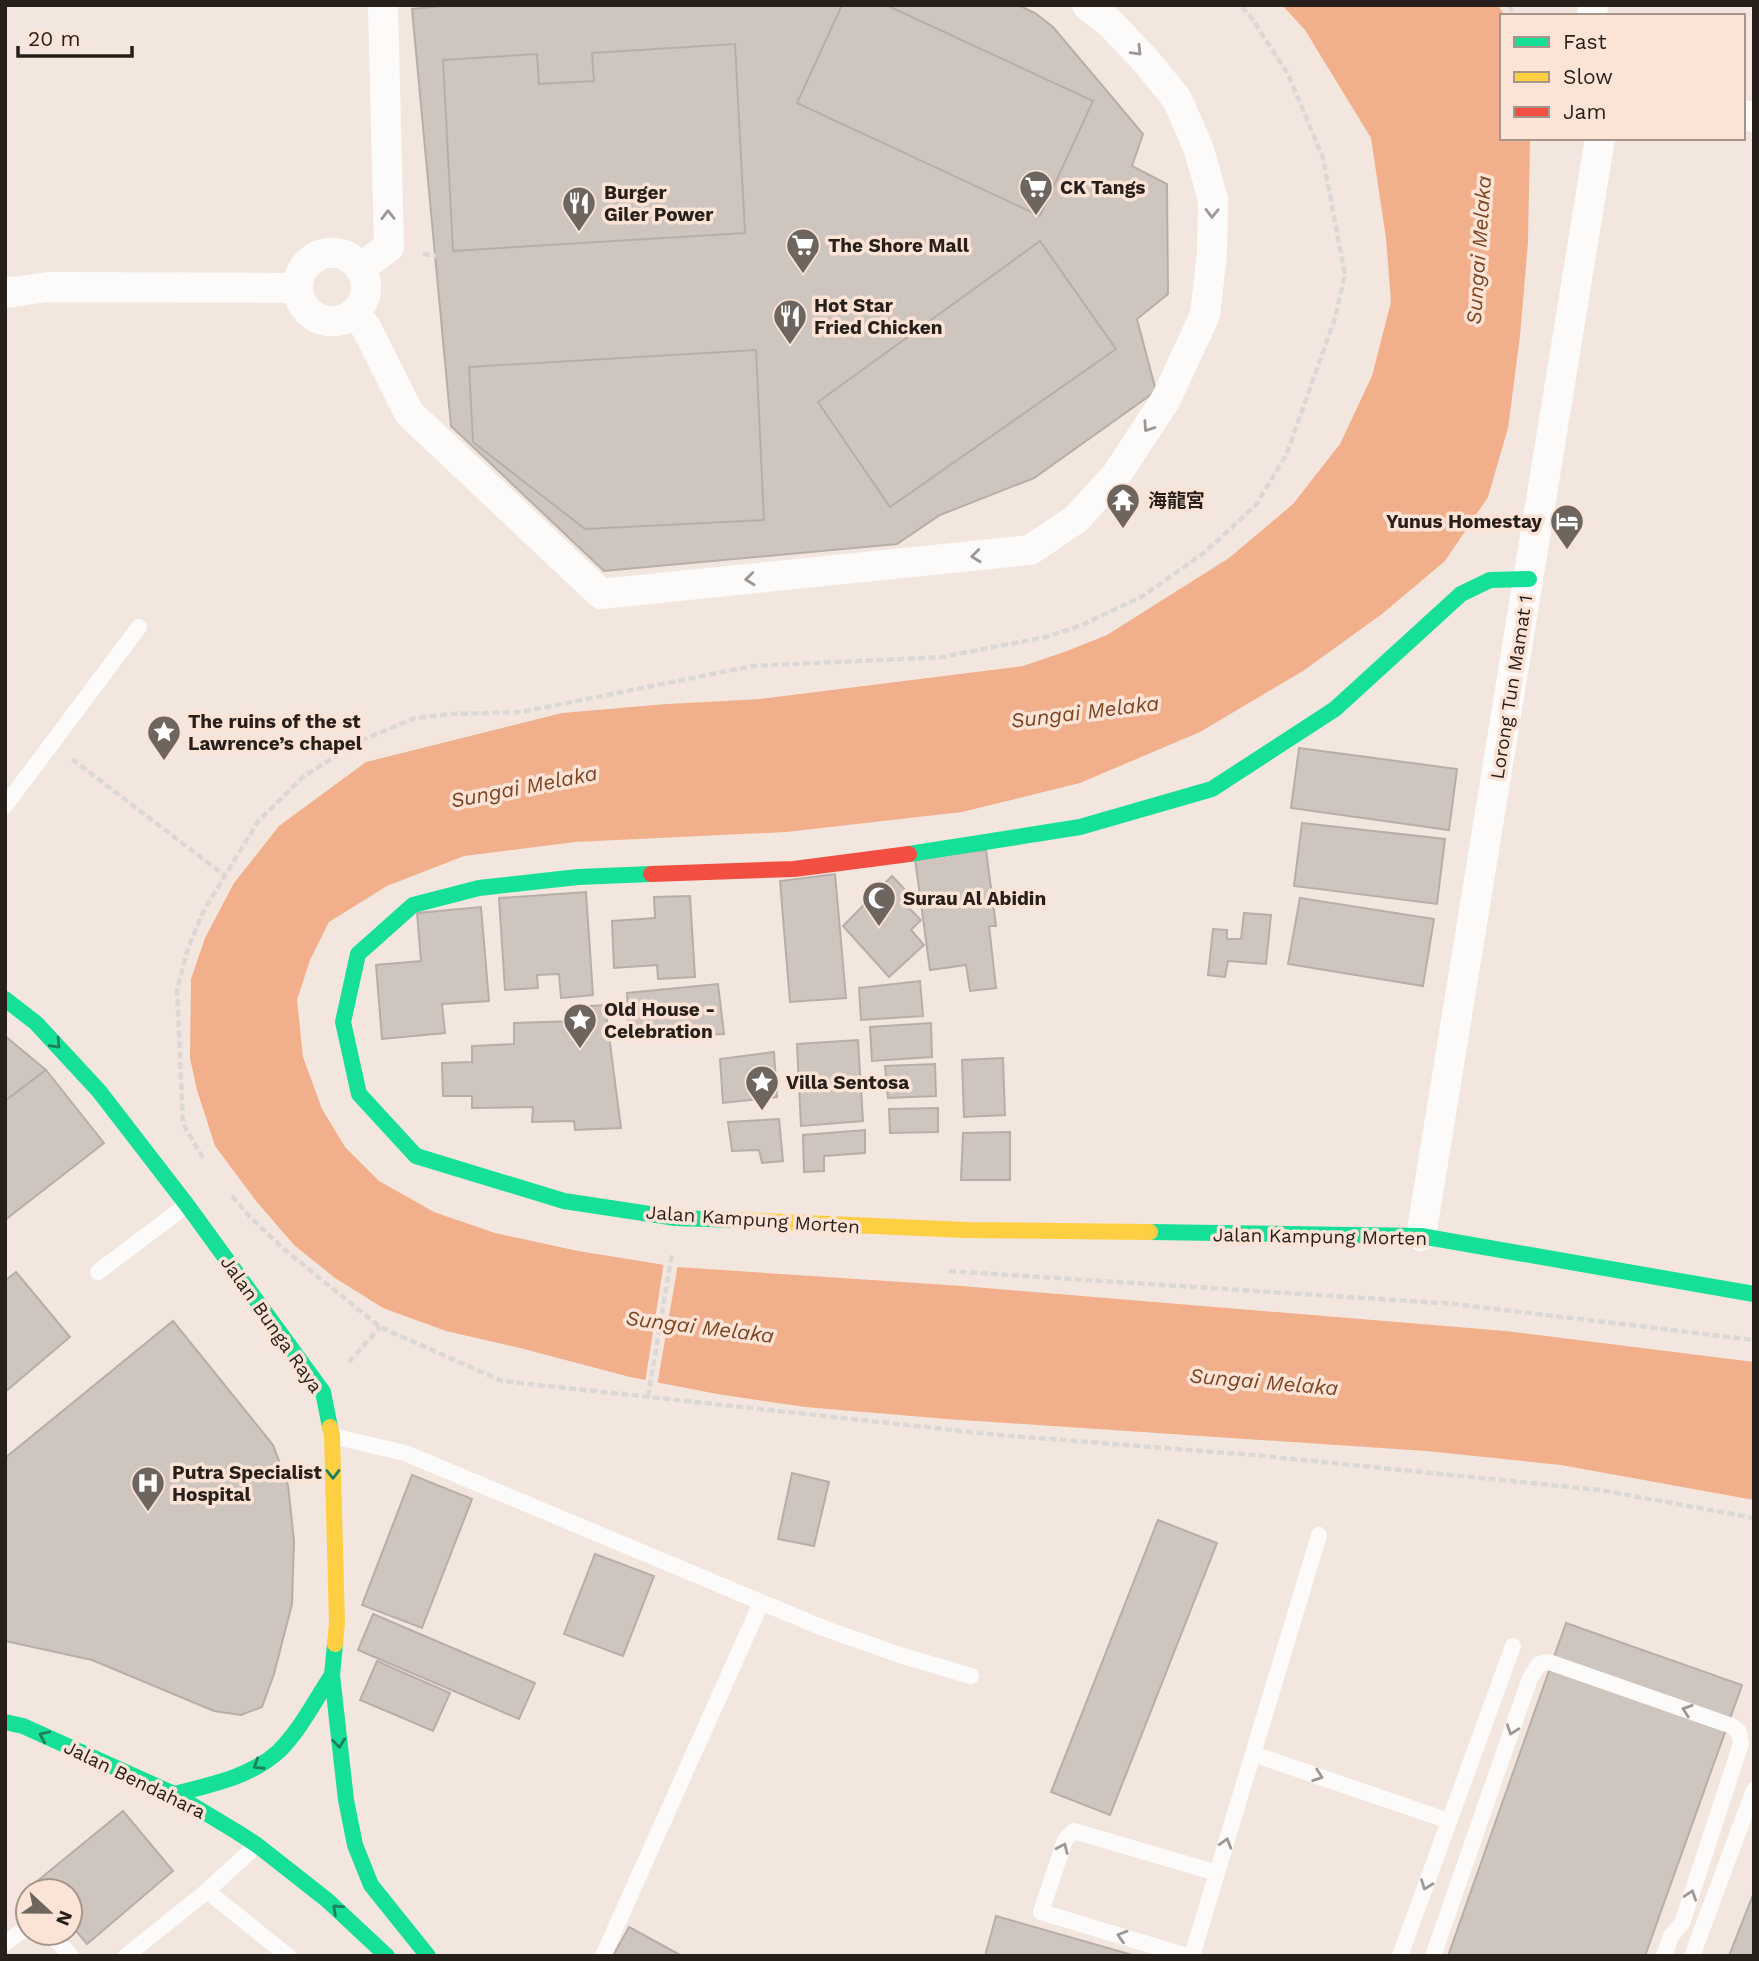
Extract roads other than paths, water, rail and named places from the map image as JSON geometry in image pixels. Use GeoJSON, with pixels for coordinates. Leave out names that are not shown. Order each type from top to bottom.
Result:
{"type":"FeatureCollection","features":[{"type":"Feature","properties":{"kind":"street"},"geometry":{"type":"LineString","coordinates":[[360,268],[389,247],[383,5]]}},
{"type":"Feature","properties":{"kind":"street"},"geometry":{"type":"LineString","coordinates":[[353,314],[366,327],[409,413],[601,594],[1030,550],[1076,519],[1116,474],[1166,399],[1205,315],[1212,254],[1213,199],[1198,147],[1177,99],[1112,25],[1087,5]]}},
{"type":"Feature","properties":{"kind":"street","name":"Lorong Tun Mamat 1"},"geometry":{"type":"LineString","coordinates":[[1421,1236],[1600,140]]}},
{"type":"Feature","properties":{"kind":"street"},"geometry":{"type":"LineString","coordinates":[[333,253],[353,260],[365,278],[366,289],[364,301],[353,314],[337,321],[326,321],[314,317],[306,310],[298,288],[299,277],[304,268],[322,254],[333,253]]}},
{"type":"Feature","properties":{"kind":"street"},"geometry":{"type":"LineString","coordinates":[[5,293],[48,287],[298,288]]}},
{"type":"Feature","properties":{"kind":"street","name":"Jalan Kampung Morten"},"geometry":{"type":"LineString","coordinates":[[1529,579],[1490,580],[1461,594],[1335,709],[1212,789],[1080,827],[956,848],[794,869],[578,877],[479,888],[413,905],[358,954],[343,1022],[359,1094],[416,1156],[564,1200],[676,1218],[966,1230],[1421,1236],[1754,1294]]}},
{"type":"Feature","properties":{"kind":"street","name":"Jalan Bunga Raya"},"geometry":{"type":"LineString","coordinates":[[5,999],[36,1023],[99,1090],[187,1205],[323,1392],[332,1436],[337,1623],[332,1675],[346,1800],[355,1845],[370,1885],[428,1956]]}},
{"type":"Feature","properties":{"kind":"street"},"geometry":{"type":"LineString","coordinates":[[174,1794],[225,1782],[259,1766],[288,1741],[332,1675]]}},
{"type":"Feature","properties":{"kind":"street","name":"Jalan Bendahara"},"geometry":{"type":"LineString","coordinates":[[5,1722],[23,1726],[174,1794],[257,1845],[327,1900],[387,1956]]}},
{"type":"Feature","properties":{"kind":"lane"},"geometry":{"type":"LineString","coordinates":[[5,806],[139,627]]}},
{"type":"Feature","properties":{"kind":"lane"},"geometry":{"type":"LineString","coordinates":[[98,1272],[187,1205]]}},
{"type":"Feature","properties":{"kind":"lane"},"geometry":{"type":"LineString","coordinates":[[332,1436],[405,1452],[834,1632],[971,1676]]}},
{"type":"Feature","properties":{"kind":"lane"},"geometry":{"type":"LineString","coordinates":[[1192,1956],[1319,1535]]}},
{"type":"Feature","properties":{"kind":"lane"},"geometry":{"type":"LineString","coordinates":[[603,1956],[761,1603]]}},
{"type":"Feature","properties":{"kind":"lane"},"geometry":{"type":"LineString","coordinates":[[1400,1956],[1513,1646]]}},
{"type":"Feature","properties":{"kind":"lane"},"geometry":{"type":"LineString","coordinates":[[1433,1956],[1530,1678],[1539,1664],[1549,1662],[1732,1727],[1739,1732],[1741,1744],[1682,1923],[1671,1936],[1664,1956]]}},
{"type":"Feature","properties":{"kind":"lane"},"geometry":{"type":"LineString","coordinates":[[1253,1754],[1449,1821]]}},
{"type":"Feature","properties":{"kind":"lane"},"geometry":{"type":"LineString","coordinates":[[1692,1956],[1754,1790]]}},
{"type":"Feature","properties":{"kind":"lane"},"geometry":{"type":"LineString","coordinates":[[1187,1956],[1041,1912],[1065,1840],[1074,1832],[1217,1873]]}},
{"type":"Feature","properties":{"kind":"lane"},"geometry":{"type":"LineString","coordinates":[[126,1956],[207,1891],[257,1845]]}},
{"type":"Feature","properties":{"kind":"lane"},"geometry":{"type":"LineString","coordinates":[[207,1891],[288,1956]]}},
{"type":"Feature","properties":{"kind":"water","name":"Sungai Melaka"},"geometry":{"type":"Polygon","coordinates":[[[1282,5],[1498,5],[1504,14],[1500,14],[1500,140],[1530,140],[1528,242],[1520,336],[1508,428],[1488,497],[1445,561],[1382,614],[1303,671],[1200,732],[1080,783],[962,812],[786,832],[575,842],[464,856],[387,886],[329,922],[310,960],[297,1000],[303,1057],[322,1109],[345,1147],[379,1181],[434,1212],[495,1233],[578,1251],[677,1267],[962,1286],[1505,1331],[1754,1362],[1754,1500],[1561,1465],[1426,1451],[947,1419],[805,1407],[717,1394],[630,1377],[446,1331],[383,1308],[335,1278],[294,1245],[256,1201],[215,1146],[197,1090],[190,1058],[191,979],[205,938],[234,883],[279,826],[366,762],[562,713],[761,699],[1023,666],[1107,635],[1229,558],[1293,504],[1340,444],[1372,376],[1391,302],[1386,238],[1371,138],[1305,30],[1282,5]]]}},
{"type":"Feature","properties":{"kind":"place","name":"CK Tangs"},"geometry":{"type":"Point","coordinates":[1036,217]}},
{"type":"Feature","properties":{"kind":"place","name":"Burger Giler Power"},"geometry":{"type":"Point","coordinates":[579,233]}},
{"type":"Feature","properties":{"kind":"place","name":"The Shore Mall"},"geometry":{"type":"Point","coordinates":[803,275]}},
{"type":"Feature","properties":{"kind":"place","name":"Hot Star Fried Chicken"},"geometry":{"type":"Point","coordinates":[790,346]}},
{"type":"Feature","properties":{"kind":"place","name":"海龍宮"},"geometry":{"type":"Point","coordinates":[1123,530]}},
{"type":"Feature","properties":{"kind":"place","name":"Yunus Homestay"},"geometry":{"type":"Point","coordinates":[1567,551]}},
{"type":"Feature","properties":{"kind":"place","name":"The ruins of the st Lawrence’s chapel"},"geometry":{"type":"Point","coordinates":[164,762]}},
{"type":"Feature","properties":{"kind":"place","name":"Surau Al Abidin"},"geometry":{"type":"Point","coordinates":[879,928]}},
{"type":"Feature","properties":{"kind":"place","name":"Old House - Celebration"},"geometry":{"type":"Point","coordinates":[580,1050]}},
{"type":"Feature","properties":{"kind":"place","name":"Villa Sentosa"},"geometry":{"type":"Point","coordinates":[762,1112]}},
{"type":"Feature","properties":{"kind":"place","name":"Putra Specialist Hospital"},"geometry":{"type":"Point","coordinates":[148,1513]}}]}
